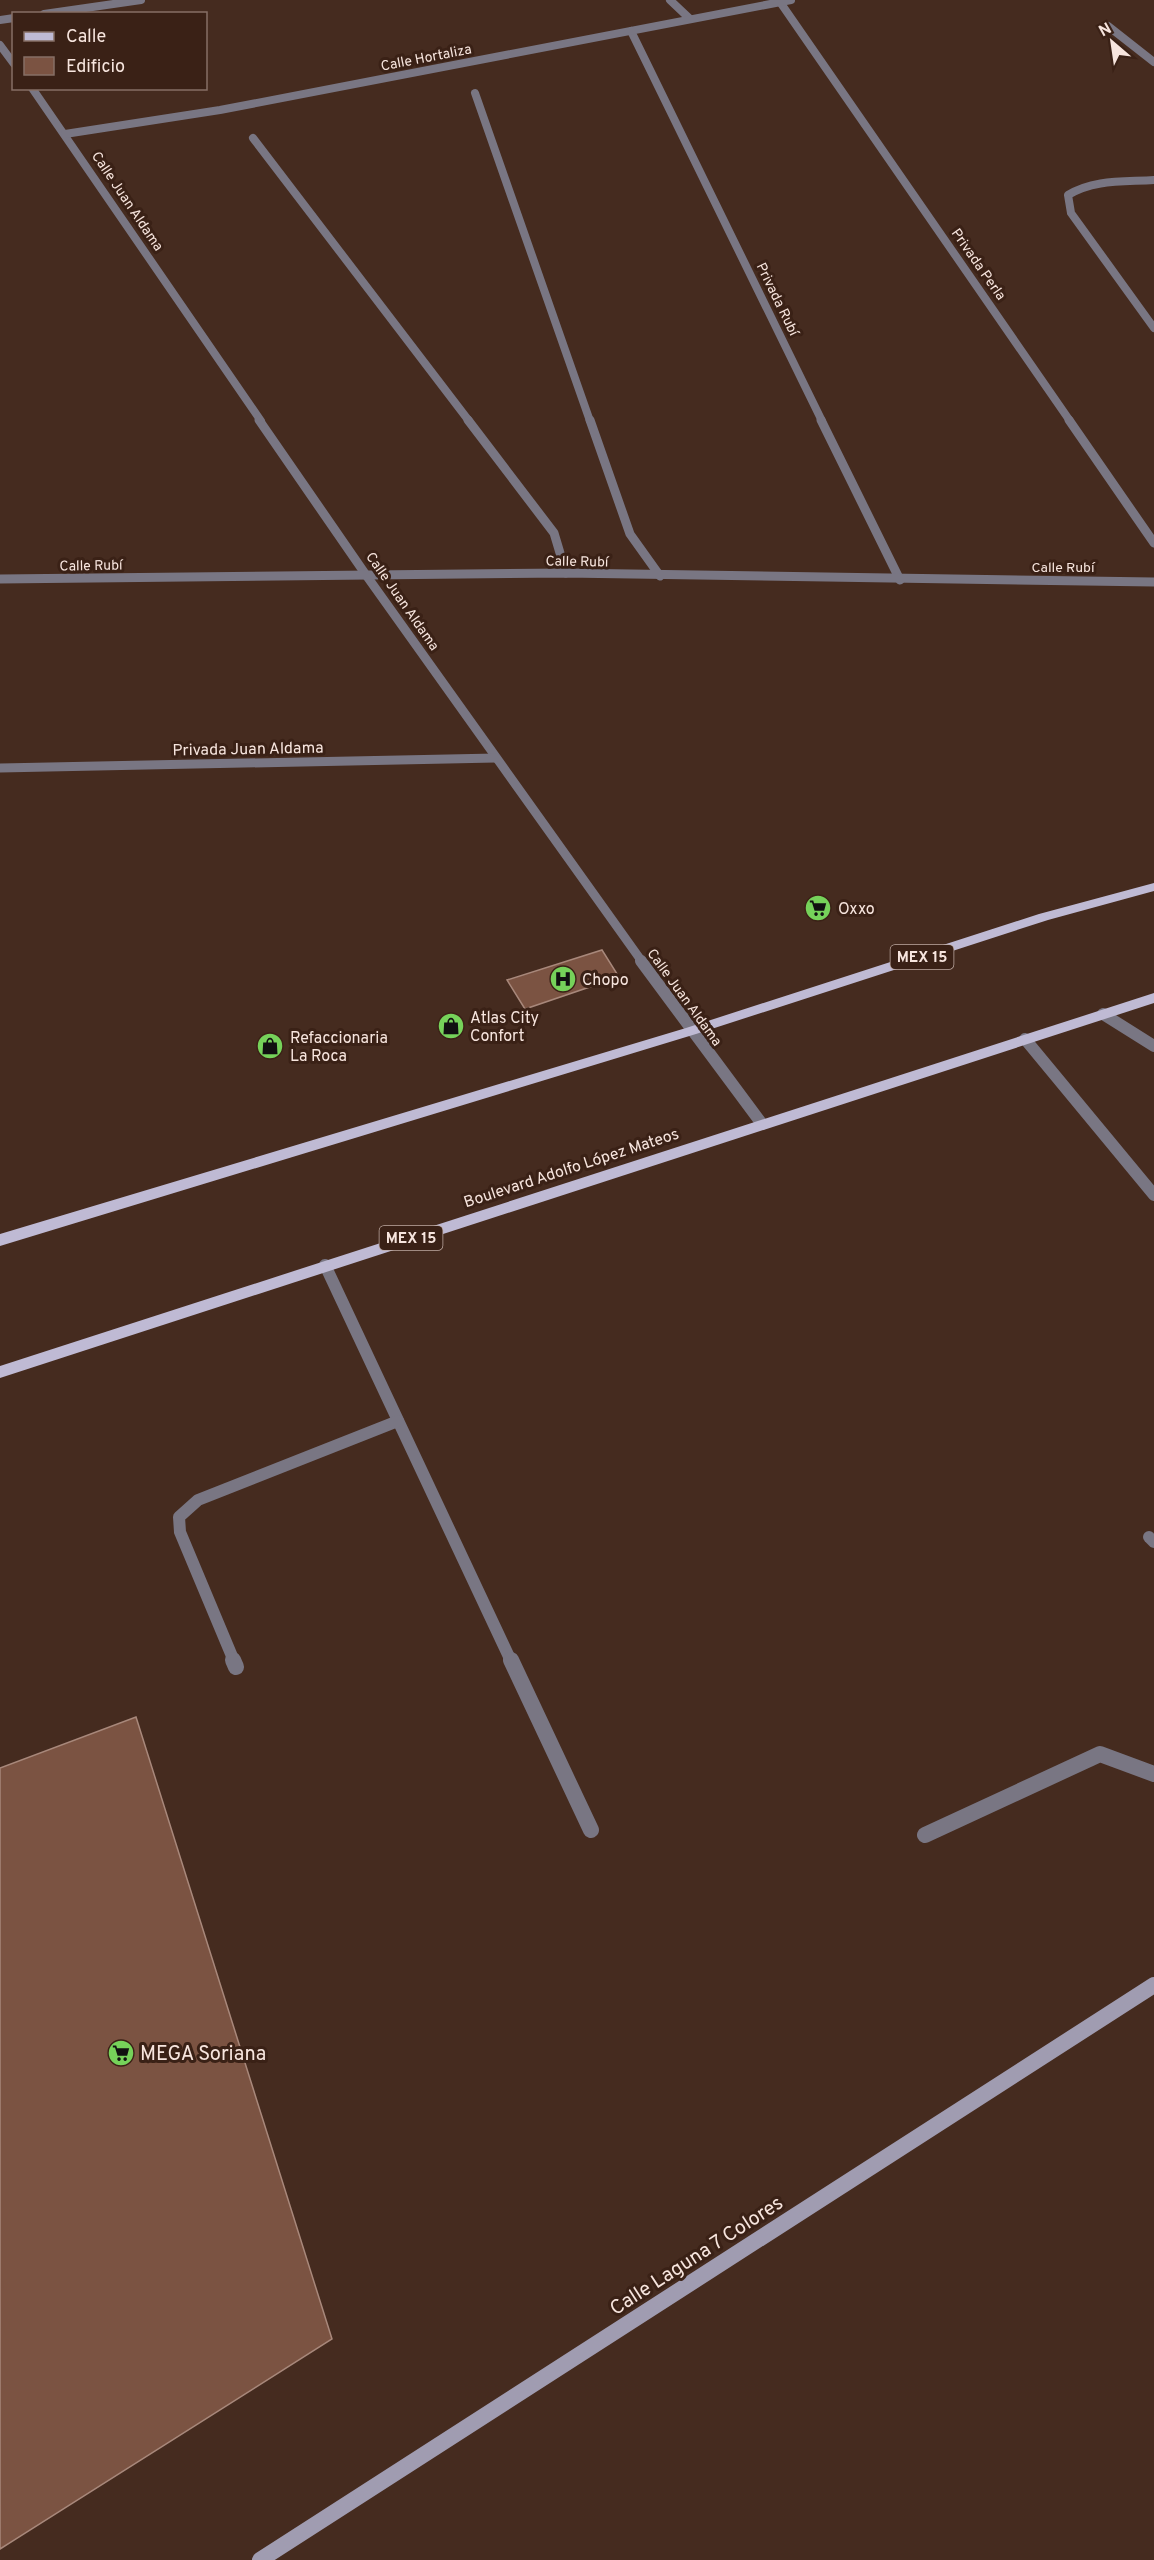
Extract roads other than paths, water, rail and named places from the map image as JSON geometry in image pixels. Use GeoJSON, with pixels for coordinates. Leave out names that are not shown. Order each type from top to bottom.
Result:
{"type":"FeatureCollection","features":[{"type":"Feature","properties":{"kind":"main road","name":"MEX 15"},"geometry":{"type":"LineString","coordinates":[[0,1240],[691,1031],[1044,917],[1154,886]]}},
{"type":"Feature","properties":{"kind":"main road","name":"Boulevard Adolfo López Mateos"},"geometry":{"type":"LineString","coordinates":[[0,1372],[1154,998]]}},
{"type":"Feature","properties":{"kind":"main road","name":"Calle Laguna 7 Colores"},"geometry":{"type":"LineString","coordinates":[[260,2560],[1154,1985]]}},
{"type":"Feature","properties":{"kind":"street"},"geometry":{"type":"LineString","coordinates":[[58,12],[141,0]]}},
{"type":"Feature","properties":{"kind":"street"},"geometry":{"type":"LineString","coordinates":[[670,0],[689,18]]}},
{"type":"Feature","properties":{"kind":"street","name":"Calle Hortaliza"},"geometry":{"type":"LineString","coordinates":[[65,134],[220,110],[791,0]]}},
{"type":"Feature","properties":{"kind":"street","name":"Privada Perla"},"geometry":{"type":"LineString","coordinates":[[780,2],[1154,543]]}},
{"type":"Feature","properties":{"kind":"street"},"geometry":{"type":"LineString","coordinates":[[1108,26],[1154,62]]}},
{"type":"Feature","properties":{"kind":"street","name":"Privada Rubí"},"geometry":{"type":"LineString","coordinates":[[631,31],[900,580]]}},
{"type":"Feature","properties":{"kind":"street"},"geometry":{"type":"LineString","coordinates":[[0,45],[12,60]]}},
{"type":"Feature","properties":{"kind":"street","name":"Calle Juan Aldama"},"geometry":{"type":"LineString","coordinates":[[33,90],[366,575],[691,1031],[762,1124]]}},
{"type":"Feature","properties":{"kind":"street"},"geometry":{"type":"LineString","coordinates":[[475,93],[630,534],[660,576]]}},
{"type":"Feature","properties":{"kind":"street"},"geometry":{"type":"LineString","coordinates":[[253,138],[554,533],[566,573]]}},
{"type":"Feature","properties":{"kind":"street"},"geometry":{"type":"LineString","coordinates":[[1154,180],[1094,184],[1076,189],[1068,195],[1071,213],[1154,328]]}},
{"type":"Feature","properties":{"kind":"street","name":"Calle Rubí"},"geometry":{"type":"LineString","coordinates":[[0,579],[566,573],[900,580],[1154,582]]}},
{"type":"Feature","properties":{"kind":"street","name":"Privada Juan Aldama"},"geometry":{"type":"LineString","coordinates":[[0,768],[496,758]]}},
{"type":"Feature","properties":{"kind":"street"},"geometry":{"type":"LineString","coordinates":[[1103,1014],[1154,1046]]}},
{"type":"Feature","properties":{"kind":"street"},"geometry":{"type":"LineString","coordinates":[[1025,1039],[1154,1195]]}},
{"type":"Feature","properties":{"kind":"street"},"geometry":{"type":"LineString","coordinates":[[325,1266],[591,1830]]}},
{"type":"Feature","properties":{"kind":"street"},"geometry":{"type":"LineString","coordinates":[[236,1667],[180,1532],[179,1517],[198,1500],[398,1422]]}},
{"type":"Feature","properties":{"kind":"street"},"geometry":{"type":"LineString","coordinates":[[925,1835],[1100,1754],[1154,1774]]}},
{"type":"Feature","properties":{"kind":"place","name":"Oxxo"},"geometry":{"type":"Point","coordinates":[818,908]}},
{"type":"Feature","properties":{"kind":"place","name":"Chopo"},"geometry":{"type":"Point","coordinates":[563,979]}},
{"type":"Feature","properties":{"kind":"place","name":"Atlas City Confort"},"geometry":{"type":"Point","coordinates":[451,1026]}},
{"type":"Feature","properties":{"kind":"place","name":"Refaccionaria La Roca"},"geometry":{"type":"Point","coordinates":[270,1046]}},
{"type":"Feature","properties":{"kind":"place","name":"MEGA Soriana"},"geometry":{"type":"Point","coordinates":[121,2053]}}]}
